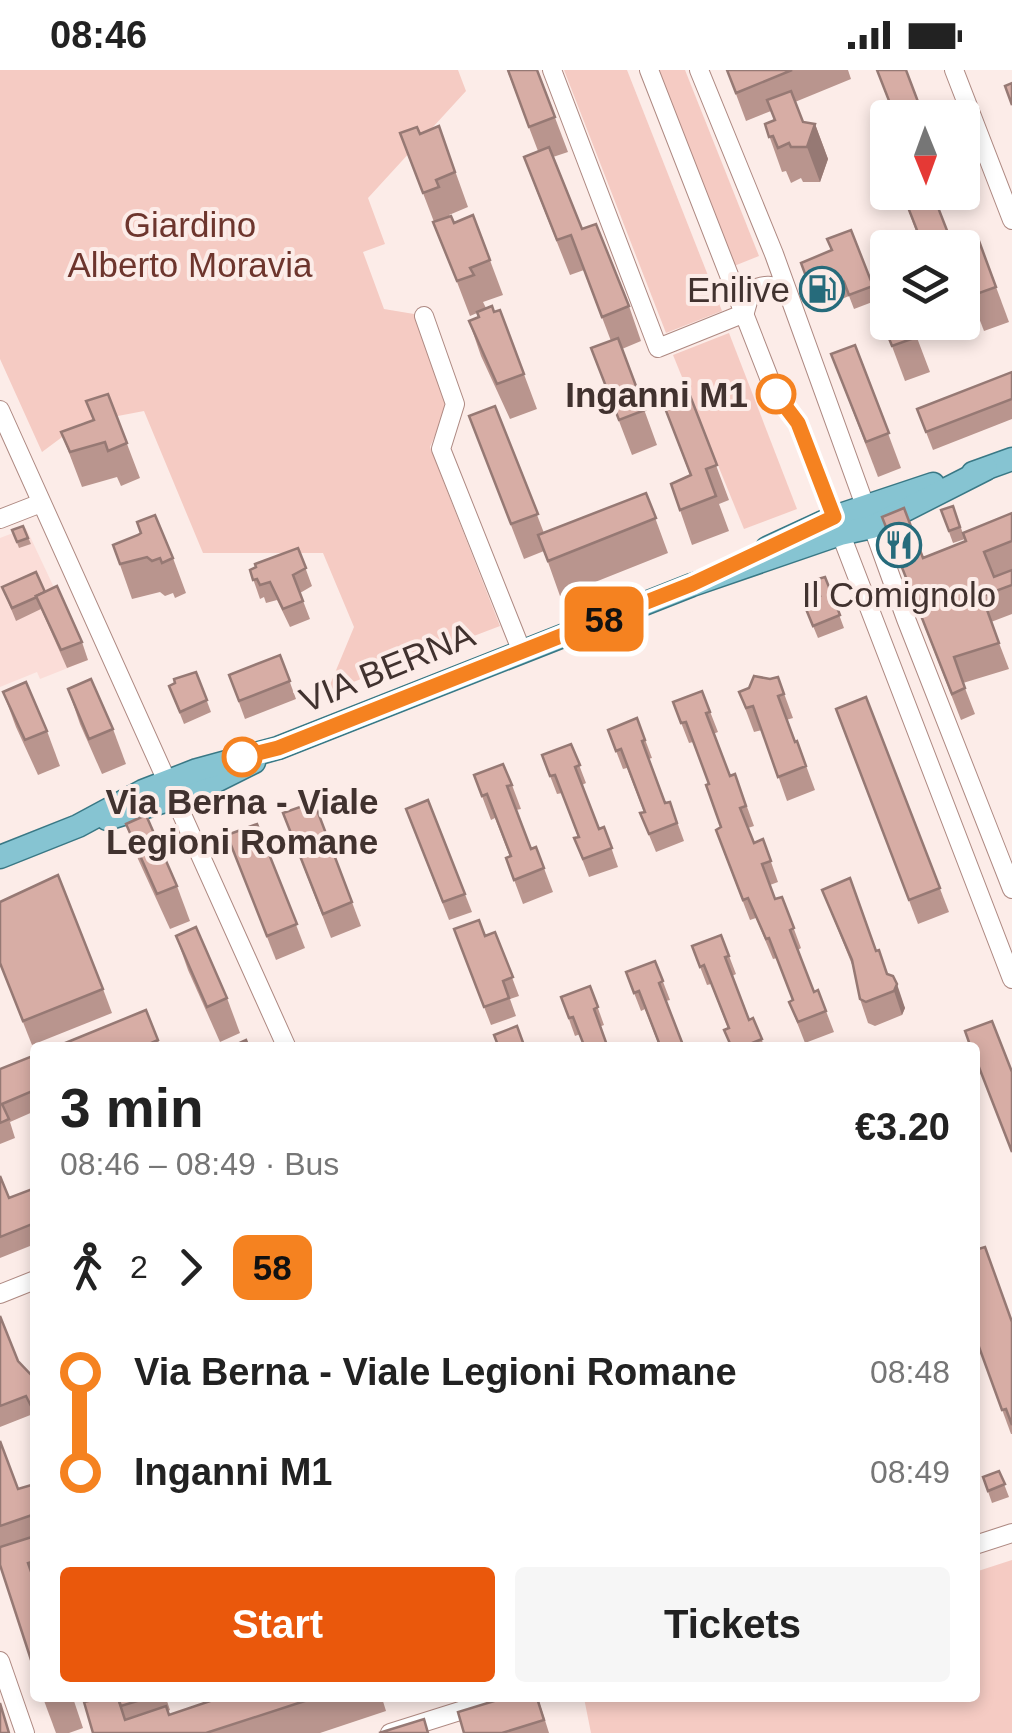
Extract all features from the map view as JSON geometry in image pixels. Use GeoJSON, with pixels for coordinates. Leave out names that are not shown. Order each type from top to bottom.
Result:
{"type":"FeatureCollection","features":[{"type":"Feature","properties":{"kind":"main road","name":"VIA BERNA"},"geometry":{"type":"LineString","coordinates":[[0,857],[78,826],[142,811],[172,790],[220,781],[278,748],[1012,459]]}},
{"type":"Feature","properties":{"kind":"street"},"geometry":{"type":"LineString","coordinates":[[552,70],[658,348],[745,313]]}},
{"type":"Feature","properties":{"kind":"street"},"geometry":{"type":"LineString","coordinates":[[649,70],[775,393],[798,423],[1012,978]]}},
{"type":"Feature","properties":{"kind":"street"},"geometry":{"type":"LineString","coordinates":[[699,70],[774,254],[1012,889]]}},
{"type":"Feature","properties":{"kind":"street"},"geometry":{"type":"LineString","coordinates":[[954,70],[1012,220]]}},
{"type":"Feature","properties":{"kind":"street"},"geometry":{"type":"LineString","coordinates":[[728,269],[744,278],[756,278],[768,269],[774,254]]}},
{"type":"Feature","properties":{"kind":"street"},"geometry":{"type":"LineString","coordinates":[[745,313],[751,291],[760,286],[772,285],[786,291]]}},
{"type":"Feature","properties":{"kind":"street","name":"VIA BERNA"},"geometry":{"type":"LineString","coordinates":[[424,316],[455,404],[441,449],[522,652]]}},
{"type":"Feature","properties":{"kind":"street"},"geometry":{"type":"LineString","coordinates":[[0,410],[284,1042]]}},
{"type":"Feature","properties":{"kind":"street"},"geometry":{"type":"LineString","coordinates":[[798,423],[830,410]]}},
{"type":"Feature","properties":{"kind":"street"},"geometry":{"type":"LineString","coordinates":[[0,520],[40,502]]}},
{"type":"Feature","properties":{"kind":"street"},"geometry":{"type":"LineString","coordinates":[[946,804],[974,794]]}},
{"type":"Feature","properties":{"kind":"street"},"geometry":{"type":"LineString","coordinates":[[0,1294],[30,1282]]}},
{"type":"Feature","properties":{"kind":"street"},"geometry":{"type":"LineString","coordinates":[[980,1543],[1012,1533]]}},
{"type":"Feature","properties":{"kind":"street"},"geometry":{"type":"LineString","coordinates":[[0,1660],[25,1733]]}},
{"type":"Feature","properties":{"kind":"street"},"geometry":{"type":"LineString","coordinates":[[390,1733],[488,1702]]}},
{"type":"Feature","properties":{"kind":"shaded area"},"geometry":{"type":"Polygon","coordinates":[[[26,528],[88,660],[40,679],[37,672],[0,687],[0,538],[26,528]]]}},
{"type":"Feature","properties":{"kind":"green space","name":"Giardino Alberto Moravia"},"geometry":{"type":"Polygon","coordinates":[[[0,70],[458,70],[466,91],[368,198],[385,244],[363,252],[384,309],[414,314],[449,403],[430,447],[500,626],[327,692],[354,627],[323,553],[203,553],[144,411],[81,423],[42,452],[0,359],[0,70]]]}},
{"type":"Feature","properties":{"kind":"green space"},"geometry":{"type":"Polygon","coordinates":[[[564,70],[627,70],[722,311],[666,333],[564,70]]]}},
{"type":"Feature","properties":{"kind":"green space"},"geometry":{"type":"Polygon","coordinates":[[[656,70],[685,70],[759,256],[734,266],[656,70]]]}},
{"type":"Feature","properties":{"kind":"green space"},"geometry":{"type":"Polygon","coordinates":[[[729,333],[797,509],[744,529],[673,355],[729,333]]]}},
{"type":"Feature","properties":{"kind":"green space"},"geometry":{"type":"Polygon","coordinates":[[[1012,1560],[1012,1733],[591,1733],[585,1702],[980,1702],[980,1570],[1012,1560]]]}},
{"type":"Feature","properties":{"kind":"building"},"geometry":{"type":"Polygon","coordinates":[[[508,70],[537,70],[555,117],[529,127],[508,70]]]}},
{"type":"Feature","properties":{"kind":"building"},"geometry":{"type":"Polygon","coordinates":[[[727,70],[792,70],[736,93],[727,70]]]}},
{"type":"Feature","properties":{"kind":"building"},"geometry":{"type":"Polygon","coordinates":[[[877,70],[906,70],[917,100],[889,100],[877,70]]]}},
{"type":"Feature","properties":{"kind":"building"},"geometry":{"type":"Polygon","coordinates":[[[1012,83],[1012,105],[1005,86],[1012,83]]]}},
{"type":"Feature","properties":{"kind":"building"},"geometry":{"type":"Polygon","coordinates":[[[791,91],[803,122],[815,124],[807,147],[791,147],[789,143],[778,148],[765,124],[775,120],[767,100],[791,91]]]}},
{"type":"Feature","properties":{"kind":"building"},"geometry":{"type":"Polygon","coordinates":[[[439,126],[455,172],[436,180],[439,187],[423,193],[400,133],[417,127],[420,134],[439,126]]]}},
{"type":"Feature","properties":{"kind":"building"},"geometry":{"type":"Polygon","coordinates":[[[549,147],[582,229],[596,224],[629,306],[602,317],[571,235],[557,240],[524,157],[549,147]]]}},
{"type":"Feature","properties":{"kind":"building"},"geometry":{"type":"Polygon","coordinates":[[[909,210],[939,210],[947,230],[917,230],[909,210]]]}},
{"type":"Feature","properties":{"kind":"building"},"geometry":{"type":"Polygon","coordinates":[[[473,215],[490,260],[470,268],[474,275],[457,281],[433,222],[451,216],[454,223],[473,215]]]}},
{"type":"Feature","properties":{"kind":"building"},"geometry":{"type":"Polygon","coordinates":[[[851,230],[870,287],[849,295],[844,282],[813,295],[801,263],[832,250],[827,239],[851,230]]]}},
{"type":"Feature","properties":{"kind":"building"},"geometry":{"type":"Polygon","coordinates":[[[980,244],[996,287],[980,293],[980,244]]]}},
{"type":"Feature","properties":{"kind":"building"},"geometry":{"type":"Polygon","coordinates":[[[492,306],[494,312],[500,310],[524,374],[497,384],[469,321],[479,317],[477,312],[492,306]]]}},
{"type":"Feature","properties":{"kind":"building"},"geometry":{"type":"Polygon","coordinates":[[[618,338],[645,410],[619,420],[591,348],[618,338]]]}},
{"type":"Feature","properties":{"kind":"building"},"geometry":{"type":"Polygon","coordinates":[[[855,345],[889,433],[866,442],[831,354],[855,345]]]}},
{"type":"Feature","properties":{"kind":"building"},"geometry":{"type":"Polygon","coordinates":[[[1012,372],[1012,399],[926,432],[917,409],[1012,372]]]}},
{"type":"Feature","properties":{"kind":"building"},"geometry":{"type":"Polygon","coordinates":[[[689,393],[717,465],[706,469],[716,496],[680,510],[671,484],[691,475],[663,403],[689,393]]]}},
{"type":"Feature","properties":{"kind":"building"},"geometry":{"type":"Polygon","coordinates":[[[108,394],[127,443],[108,451],[105,442],[70,452],[61,432],[94,420],[86,401],[108,394]]]}},
{"type":"Feature","properties":{"kind":"building"},"geometry":{"type":"Polygon","coordinates":[[[495,406],[538,514],[511,524],[469,416],[495,406]]]}},
{"type":"Feature","properties":{"kind":"building"},"geometry":{"type":"Polygon","coordinates":[[[646,493],[656,518],[548,561],[538,535],[646,493]]]}},
{"type":"Feature","properties":{"kind":"building"},"geometry":{"type":"Polygon","coordinates":[[[953,506],[960,527],[949,531],[941,510],[953,506]]]}},
{"type":"Feature","properties":{"kind":"building"},"geometry":{"type":"Polygon","coordinates":[[[904,508],[923,558],[966,541],[963,533],[1012,513],[1012,541],[984,552],[994,577],[1012,570],[1012,585],[982,596],[999,643],[954,657],[965,688],[952,694],[882,517],[904,508]]]}},
{"type":"Feature","properties":{"kind":"building"},"geometry":{"type":"Polygon","coordinates":[[[155,515],[173,558],[162,563],[160,558],[152,561],[147,557],[120,564],[113,545],[141,533],[137,522],[155,515]]]}},
{"type":"Feature","properties":{"kind":"building"},"geometry":{"type":"Polygon","coordinates":[[[23,526],[28,538],[17,542],[12,530],[23,526]]]}},
{"type":"Feature","properties":{"kind":"building"},"geometry":{"type":"Polygon","coordinates":[[[298,548],[306,568],[293,575],[303,601],[283,609],[270,582],[260,585],[257,579],[253,580],[250,570],[255,564],[298,548]]]}},
{"type":"Feature","properties":{"kind":"building"},"geometry":{"type":"Polygon","coordinates":[[[36,572],[45,592],[12,608],[2,587],[36,572]]]}},
{"type":"Feature","properties":{"kind":"building"},"geometry":{"type":"Polygon","coordinates":[[[825,577],[840,615],[813,626],[806,609],[815,606],[812,598],[820,596],[814,580],[825,577]]]}},
{"type":"Feature","properties":{"kind":"building"},"geometry":{"type":"Polygon","coordinates":[[[57,586],[82,642],[61,650],[36,596],[57,586]]]}},
{"type":"Feature","properties":{"kind":"building"},"geometry":{"type":"Polygon","coordinates":[[[280,655],[290,681],[239,701],[229,675],[280,655]]]}},
{"type":"Feature","properties":{"kind":"building"},"geometry":{"type":"Polygon","coordinates":[[[196,672],[207,700],[180,712],[169,686],[175,683],[174,679],[196,672]]]}},
{"type":"Feature","properties":{"kind":"building"},"geometry":{"type":"Polygon","coordinates":[[[754,676],[778,677],[784,694],[778,696],[806,766],[778,777],[753,706],[746,708],[739,692],[749,688],[754,676]]]}},
{"type":"Feature","properties":{"kind":"building"},"geometry":{"type":"Polygon","coordinates":[[[91,679],[113,729],[89,739],[68,689],[91,679]]]}},
{"type":"Feature","properties":{"kind":"building"},"geometry":{"type":"Polygon","coordinates":[[[26,682],[47,731],[25,740],[3,692],[26,682]]]}},
{"type":"Feature","properties":{"kind":"building"},"geometry":{"type":"Polygon","coordinates":[[[702,691],[710,712],[706,713],[730,776],[735,774],[746,806],[740,808],[754,843],[763,839],[771,861],[762,864],[775,899],[782,897],[794,928],[790,930],[814,992],[818,990],[826,1011],[798,1022],[769,938],[766,939],[748,898],[743,900],[716,830],[721,827],[706,785],[709,784],[686,722],[681,723],[673,702],[702,691]]]}},
{"type":"Feature","properties":{"kind":"building"},"geometry":{"type":"Polygon","coordinates":[[[866,697],[940,888],[909,900],[836,709],[866,697]]]}},
{"type":"Feature","properties":{"kind":"building"},"geometry":{"type":"Polygon","coordinates":[[[637,718],[665,803],[670,802],[677,823],[649,834],[640,813],[645,812],[621,749],[616,751],[608,730],[637,718]]]}},
{"type":"Feature","properties":{"kind":"building"},"geometry":{"type":"Polygon","coordinates":[[[571,744],[580,765],[575,767],[599,829],[604,827],[612,848],[583,859],[574,838],[579,837],[555,775],[550,776],[542,755],[571,744]]]}},
{"type":"Feature","properties":{"kind":"building"},"geometry":{"type":"Polygon","coordinates":[[[503,764],[512,785],[507,786],[531,849],[536,847],[544,868],[514,880],[506,858],[511,856],[487,794],[482,796],[474,775],[503,764]]]}},
{"type":"Feature","properties":{"kind":"building"},"geometry":{"type":"Polygon","coordinates":[[[428,800],[465,894],[443,902],[406,809],[428,800]]]}},
{"type":"Feature","properties":{"kind":"building"},"geometry":{"type":"Polygon","coordinates":[[[314,802],[352,902],[323,914],[283,813],[314,802]]]}},
{"type":"Feature","properties":{"kind":"building"},"geometry":{"type":"Polygon","coordinates":[[[146,815],[177,886],[157,894],[126,824],[146,815]]]}},
{"type":"Feature","properties":{"kind":"building"},"geometry":{"type":"Polygon","coordinates":[[[257,824],[297,924],[267,936],[227,835],[257,824]]]}},
{"type":"Feature","properties":{"kind":"building"},"geometry":{"type":"Polygon","coordinates":[[[58,875],[103,989],[23,1021],[0,963],[0,902],[58,875]]]}},
{"type":"Feature","properties":{"kind":"building"},"geometry":{"type":"Polygon","coordinates":[[[850,878],[876,951],[879,950],[887,974],[897,984],[894,991],[866,1002],[860,999],[852,960],[822,890],[850,878]]]}},
{"type":"Feature","properties":{"kind":"building"},"geometry":{"type":"Polygon","coordinates":[[[479,920],[485,936],[495,932],[513,977],[503,981],[509,998],[484,1007],[454,929],[479,920]]]}},
{"type":"Feature","properties":{"kind":"building"},"geometry":{"type":"Polygon","coordinates":[[[196,927],[227,998],[207,1007],[176,936],[196,927]]]}},
{"type":"Feature","properties":{"kind":"building"},"geometry":{"type":"Polygon","coordinates":[[[721,935],[729,956],[725,957],[749,1020],[753,1018],[762,1039],[729,1042],[724,1030],[729,1028],[704,965],[700,967],[692,946],[721,935]]]}},
{"type":"Feature","properties":{"kind":"building"},"geometry":{"type":"Polygon","coordinates":[[[655,961],[663,981],[659,983],[682,1042],[659,1042],[639,991],[634,993],[626,972],[655,961]]]}},
{"type":"Feature","properties":{"kind":"building"},"geometry":{"type":"Polygon","coordinates":[[[590,986],[606,1042],[583,1042],[561,997],[590,986]]]}},
{"type":"Feature","properties":{"kind":"building"},"geometry":{"type":"Polygon","coordinates":[[[146,1010],[158,1040],[154,1042],[68,1042],[146,1010]]]}},
{"type":"Feature","properties":{"kind":"building"},"geometry":{"type":"Polygon","coordinates":[[[992,1021],[1012,1072],[1012,1152],[980,1070],[980,1042],[969,1042],[965,1031],[992,1021]]]}},
{"type":"Feature","properties":{"kind":"building"},"geometry":{"type":"Polygon","coordinates":[[[517,1026],[523,1042],[497,1042],[494,1035],[517,1026]]]}},
{"type":"Feature","properties":{"kind":"building"},"geometry":{"type":"Polygon","coordinates":[[[30,1057],[30,1092],[2,1104],[9,1119],[0,1123],[0,1069],[30,1057]]]}},
{"type":"Feature","properties":{"kind":"building"},"geometry":{"type":"Polygon","coordinates":[[[0,1176],[9,1198],[30,1190],[30,1225],[0,1237],[0,1176]]]}},
{"type":"Feature","properties":{"kind":"building"},"geometry":{"type":"Polygon","coordinates":[[[985,1247],[1012,1322],[1012,1425],[1006,1409],[1002,1410],[980,1350],[980,1248],[985,1247]]]}},
{"type":"Feature","properties":{"kind":"building"},"geometry":{"type":"Polygon","coordinates":[[[0,1316],[18,1361],[30,1374],[30,1404],[26,1396],[0,1406],[0,1316]]]}},
{"type":"Feature","properties":{"kind":"building"},"geometry":{"type":"Polygon","coordinates":[[[0,1441],[18,1489],[30,1485],[30,1516],[0,1526],[0,1441]]]}},
{"type":"Feature","properties":{"kind":"building"},"geometry":{"type":"Polygon","coordinates":[[[999,1471],[1005,1484],[988,1491],[983,1477],[999,1471]]]}},
{"type":"Feature","properties":{"kind":"building"},"geometry":{"type":"Polygon","coordinates":[[[30,1538],[30,1657],[0,1565],[0,1547],[30,1538]]]}},
{"type":"Feature","properties":{"kind":"building"},"geometry":{"type":"Polygon","coordinates":[[[84,1702],[119,1702],[125,1720],[166,1706],[169,1715],[207,1702],[302,1702],[206,1733],[93,1733],[84,1702]]]}},
{"type":"Feature","properties":{"kind":"building"},"geometry":{"type":"Polygon","coordinates":[[[491,1702],[538,1702],[544,1720],[502,1733],[464,1733],[458,1712],[491,1702]]]}},
{"type":"Feature","properties":{"kind":"building"},"geometry":{"type":"Polygon","coordinates":[[[0,1703],[9,1733],[0,1733],[0,1703]]]}},
{"type":"Feature","properties":{"kind":"building"},"geometry":{"type":"Polygon","coordinates":[[[424,1719],[428,1733],[379,1733],[424,1719]]]}},
{"type":"Feature","properties":{"kind":"bus line","name":"58"},"geometry":{"type":"LineString","coordinates":[[242,757],[278,748],[692,584],[834,517],[798,423],[776,394]]}},
{"type":"Feature","properties":{"kind":"place","name":"Enilive"},"geometry":{"type":"Point","coordinates":[822,289]}},
{"type":"Feature","properties":{"kind":"place","name":"Inganni M1"},"geometry":{"type":"Point","coordinates":[776,394]}},
{"type":"Feature","properties":{"kind":"place","name":"Il Comignolo"},"geometry":{"type":"Point","coordinates":[899,545]}},
{"type":"Feature","properties":{"kind":"place","name":"Via Berna - Viale Legioni Romane"},"geometry":{"type":"Point","coordinates":[242,757]}}]}
